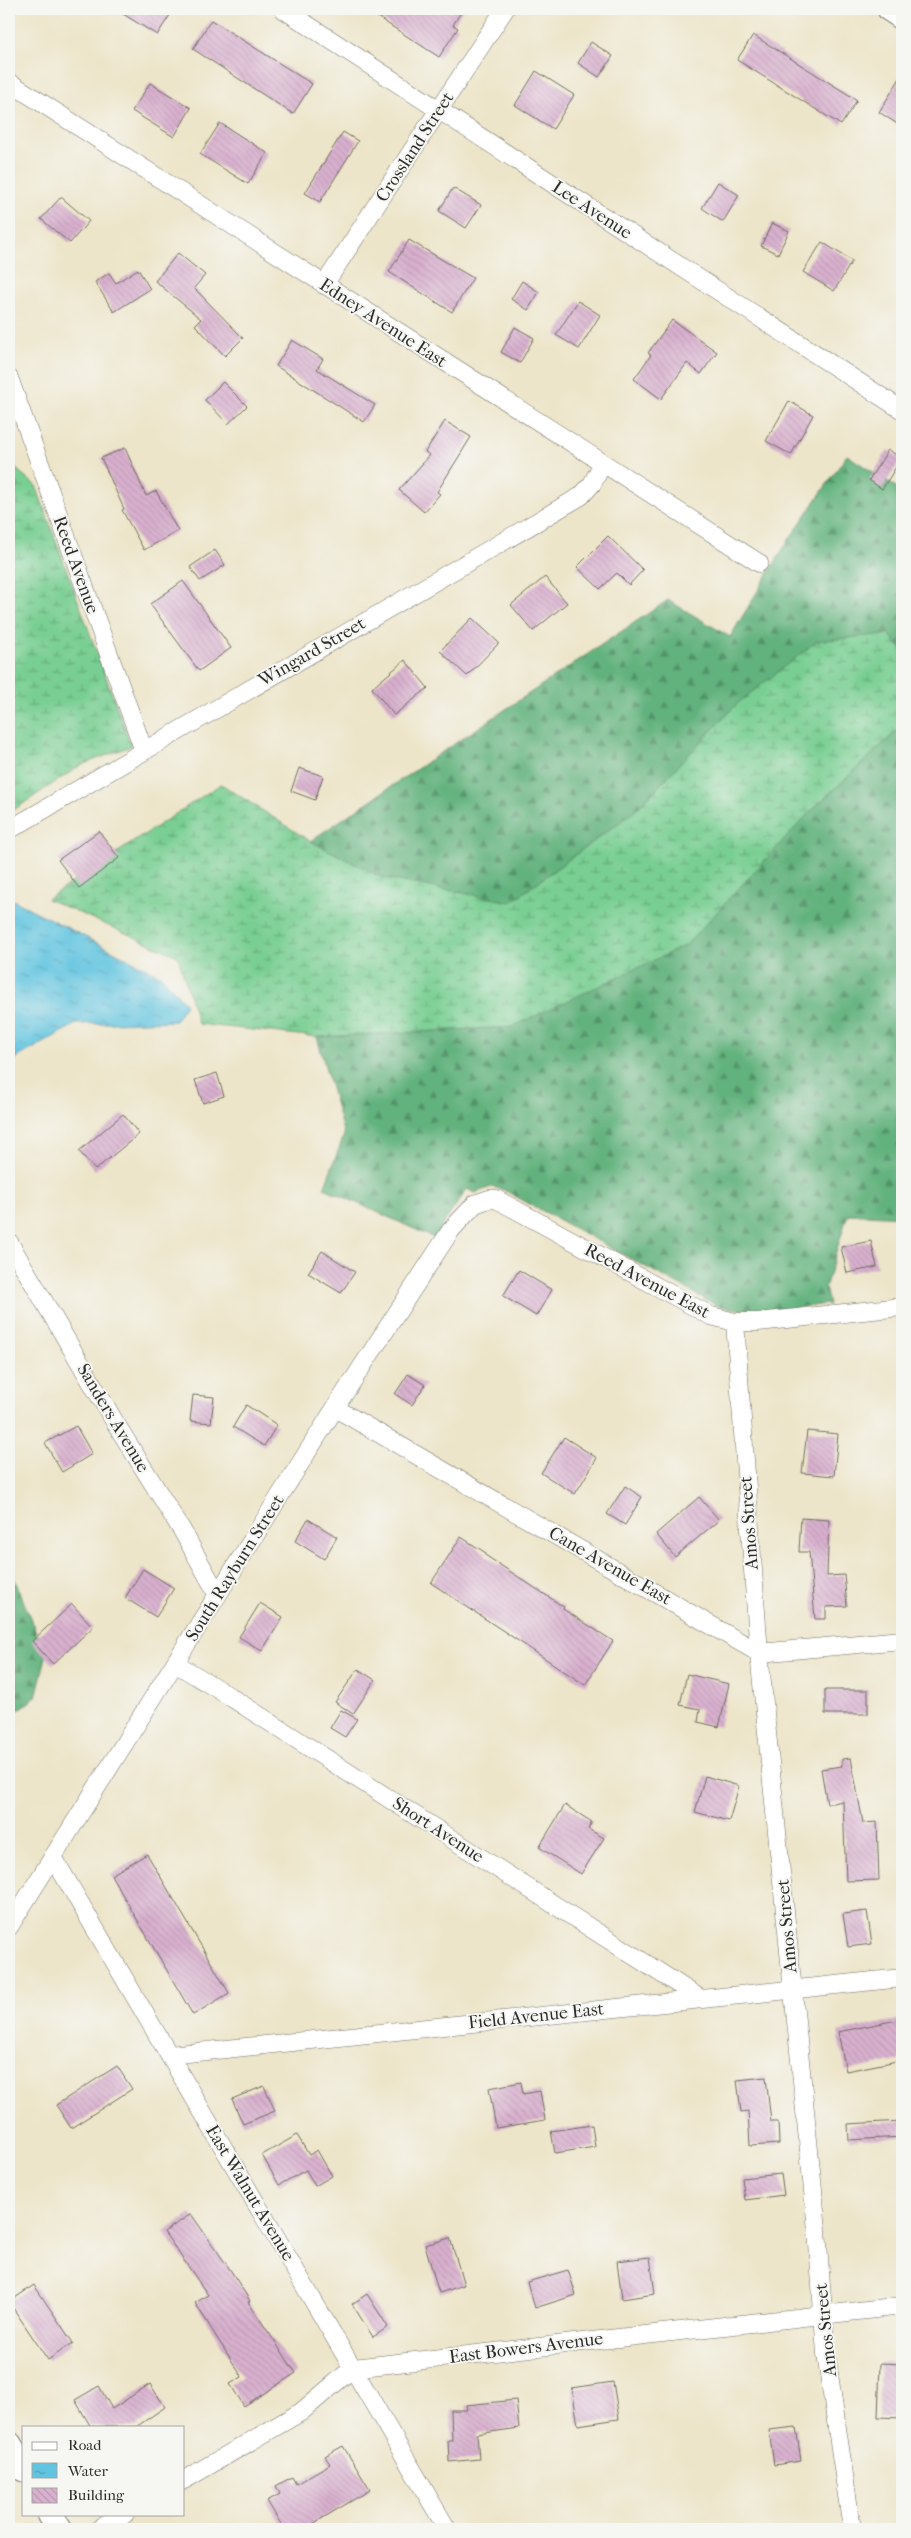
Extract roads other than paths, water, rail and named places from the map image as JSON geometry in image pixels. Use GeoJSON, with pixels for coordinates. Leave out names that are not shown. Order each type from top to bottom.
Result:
{"type":"FeatureCollection","features":[{"type":"Feature","properties":{"kind":"street","name":"Lee Avenue"},"geometry":{"type":"LineString","coordinates":[[283,9],[902,410]]}},
{"type":"Feature","properties":{"kind":"street","name":"Crossland Street"},"geometry":{"type":"LineString","coordinates":[[324,285],[505,9]]}},
{"type":"Feature","properties":{"kind":"street"},"geometry":{"type":"LineString","coordinates":[[890,9],[902,17]]}},
{"type":"Feature","properties":{"kind":"street","name":"Edney Avenue East"},"geometry":{"type":"LineString","coordinates":[[9,82],[759,563]]}},
{"type":"Feature","properties":{"kind":"street","name":"Reed Avenue"},"geometry":{"type":"LineString","coordinates":[[9,378],[144,751]]}},
{"type":"Feature","properties":{"kind":"street","name":"Wingard Street"},"geometry":{"type":"LineString","coordinates":[[9,830],[581,496],[592,484],[603,463]]}},
{"type":"Feature","properties":{"kind":"street","name":"Reed Avenue East"},"geometry":{"type":"LineString","coordinates":[[466,1212],[475,1204],[489,1199],[496,1199],[711,1316],[735,1322],[758,1322],[902,1307]]}},
{"type":"Feature","properties":{"kind":"street","name":"South Rayburn Street"},"geometry":{"type":"LineString","coordinates":[[9,1926],[335,1408],[451,1230],[466,1212]]}},
{"type":"Feature","properties":{"kind":"street","name":"Sanders Avenue"},"geometry":{"type":"LineString","coordinates":[[9,1242],[116,1424],[183,1532],[218,1596]]}},
{"type":"Feature","properties":{"kind":"street","name":"Amos Street"},"geometry":{"type":"LineString","coordinates":[[735,1322],[759,1653],[793,1990],[826,2354],[852,2529]]}},
{"type":"Feature","properties":{"kind":"street","name":"Cane Avenue East"},"geometry":{"type":"LineString","coordinates":[[335,1408],[759,1653]]}},
{"type":"Feature","properties":{"kind":"street"},"geometry":{"type":"LineString","coordinates":[[759,1653],[902,1640]]}},
{"type":"Feature","properties":{"kind":"street","name":"Short Avenue"},"geometry":{"type":"LineString","coordinates":[[174,1663],[229,1696],[700,1999]]}},
{"type":"Feature","properties":{"kind":"street","name":"East Walnut Avenue"},"geometry":{"type":"LineString","coordinates":[[53,1857],[447,2529]]}},
{"type":"Feature","properties":{"kind":"street","name":"Field Avenue East"},"geometry":{"type":"LineString","coordinates":[[169,2055],[902,1978]]}},
{"type":"Feature","properties":{"kind":"street","name":"East Bowers Avenue"},"geometry":{"type":"LineString","coordinates":[[353,2368],[902,2306]]}},
{"type":"Feature","properties":{"kind":"street"},"geometry":{"type":"LineString","coordinates":[[185,2479],[301,2412],[353,2368]]}},
{"type":"Feature","properties":{"kind":"street"},"geometry":{"type":"LineString","coordinates":[[9,2444],[22,2466]]}},
{"type":"Feature","properties":{"kind":"street"},"geometry":{"type":"LineString","coordinates":[[51,2516],[59,2529]]}},
{"type":"Feature","properties":{"kind":"street"},"geometry":{"type":"LineString","coordinates":[[99,2529],[122,2516]]}},
{"type":"Feature","properties":{"kind":"water"},"geometry":{"type":"Polygon","coordinates":[[[9,898],[160,975],[186,1004],[175,1021],[76,1024],[18,1057],[9,1065],[9,898]]]}}]}
